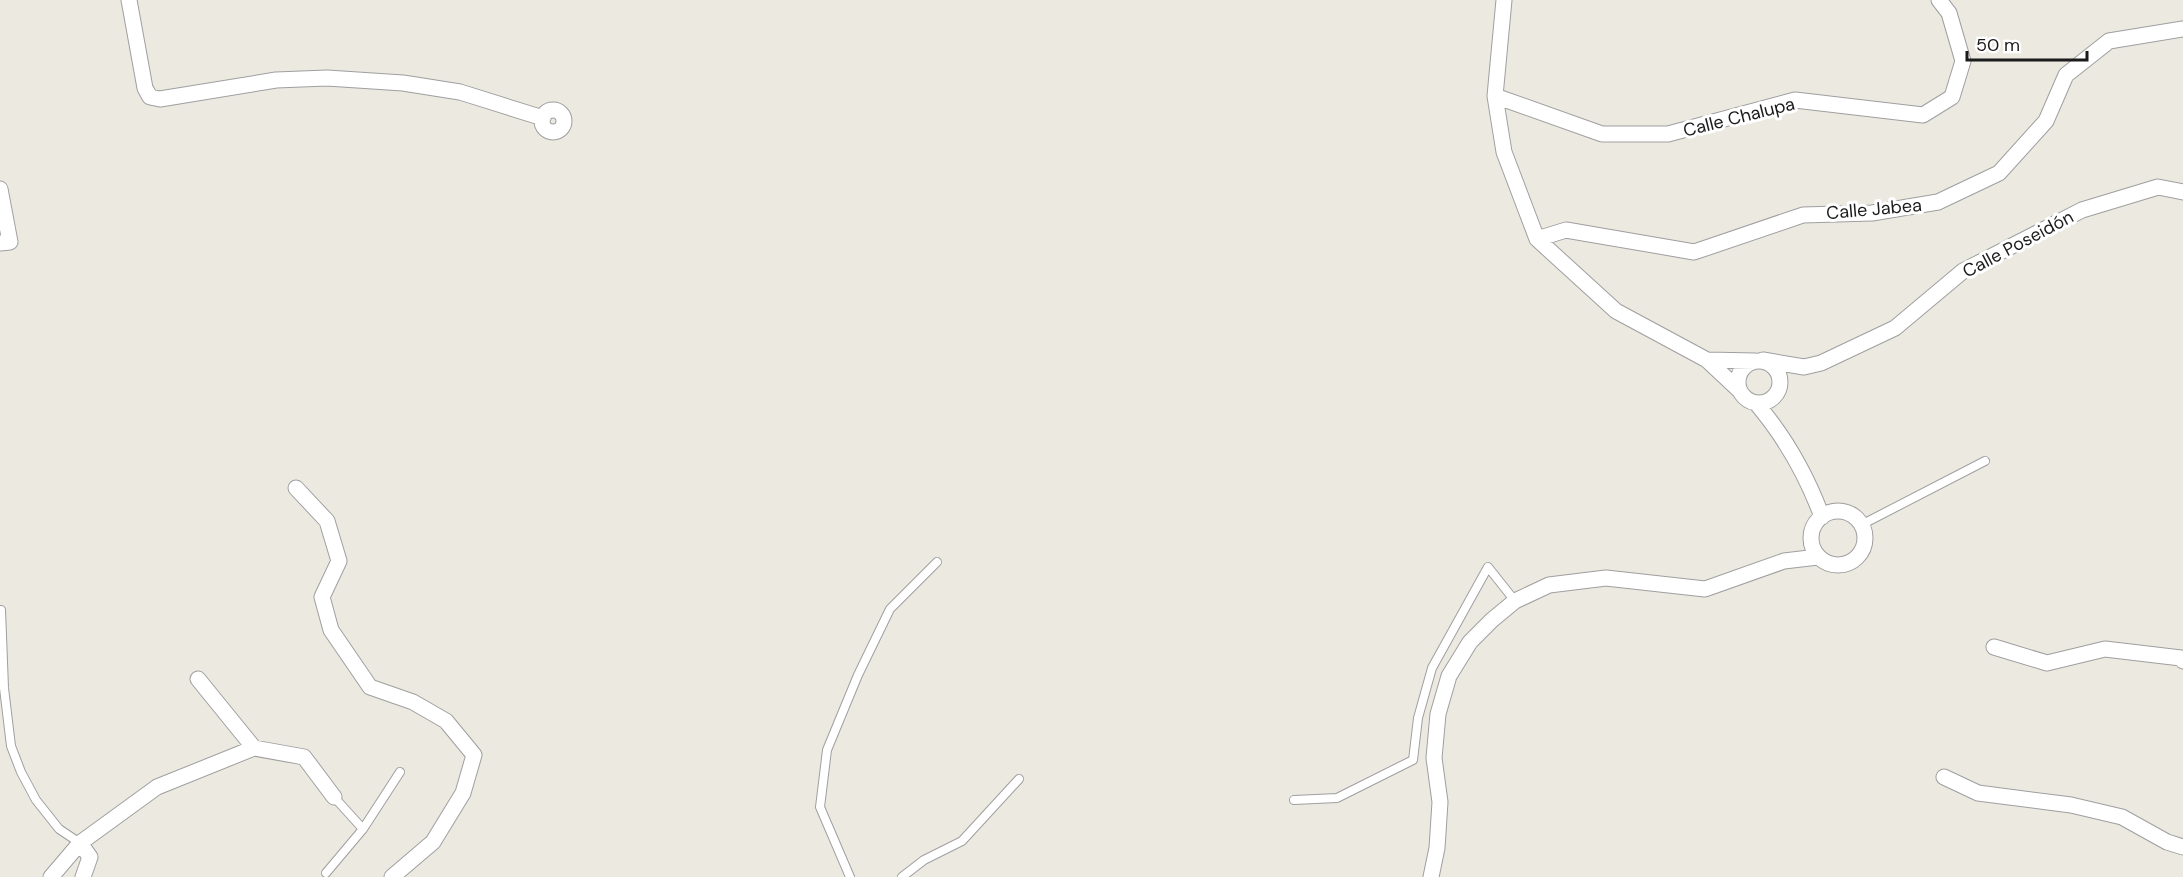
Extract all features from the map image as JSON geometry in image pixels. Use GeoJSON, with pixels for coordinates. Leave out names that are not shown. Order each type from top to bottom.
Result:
{"type":"FeatureCollection","features":[{"type":"Feature","properties":{"kind":"street"},"geometry":{"type":"LineString","coordinates":[[129,0],[145,88],[150,97],[160,99],[276,80],[327,78],[403,83],[460,92],[543,118]]}},
{"type":"Feature","properties":{"kind":"street","name":"Calle Poseidón"},"geometry":{"type":"LineString","coordinates":[[1504,0],[1495,96],[1504,152],[1537,239],[1616,311],[1707,360],[1739,390]]}},
{"type":"Feature","properties":{"kind":"street","name":"Calle Chalupa"},"geometry":{"type":"LineString","coordinates":[[1495,96],[1602,134],[1668,134],[1795,100],[1923,115],[1952,97],[1963,61],[1949,13],[1938,0]]}},
{"type":"Feature","properties":{"kind":"street","name":"Calle Jabea"},"geometry":{"type":"LineString","coordinates":[[1537,239],[1566,230],[1694,252],[1803,215],[1872,213],[1938,202],[1999,173],[2046,121],[2066,75],[2109,41],[2183,29]]}},
{"type":"Feature","properties":{"kind":"street","name":"Calle Poseidón"},"geometry":{"type":"LineString","coordinates":[[1707,360],[1759,361],[1804,367],[1821,363],[1895,328],[1963,271],[2082,210],[2158,187],[2183,192]]}},
{"type":"Feature","properties":{"kind":"street"},"geometry":{"type":"LineString","coordinates":[[0,189],[10,242],[0,243]]}},
{"type":"Feature","properties":{"kind":"street"},"geometry":{"type":"LineString","coordinates":[[1772,422],[1776,394],[1780,384],[1778,371],[1759,361],[1742,369],[1739,375],[1739,390],[1749,401],[1763,403],[1776,394]]}},
{"type":"Feature","properties":{"kind":"street","name":"Calle Poseidón"},"geometry":{"type":"LineString","coordinates":[[1776,394],[1804,367]]}},
{"type":"Feature","properties":{"kind":"street"},"geometry":{"type":"LineString","coordinates":[[1756,403],[1772,422],[1827,514]]}},
{"type":"Feature","properties":{"kind":"street"},"geometry":{"type":"LineString","coordinates":[[296,488],[327,521],[339,561],[322,597],[331,630],[370,687],[413,702],[446,721],[474,755],[464,793],[433,842],[392,877]]}},
{"type":"Feature","properties":{"kind":"street"},"geometry":{"type":"LineString","coordinates":[[1827,514],[1849,514],[1861,525],[1864,541],[1862,550],[1856,558],[1840,565],[1830,564],[1818,557],[1812,545],[1811,536],[1813,527],[1827,514]]}},
{"type":"Feature","properties":{"kind":"street"},"geometry":{"type":"LineString","coordinates":[[1784,561],[1811,536]]}},
{"type":"Feature","properties":{"kind":"street"},"geometry":{"type":"LineString","coordinates":[[1431,877],[1437,848],[1440,802],[1434,758],[1438,714],[1449,676],[1470,642],[1492,620],[1515,601],[1549,585],[1606,578],[1706,589],[1784,561],[1818,557]]}},
{"type":"Feature","properties":{"kind":"street"},"geometry":{"type":"LineString","coordinates":[[1994,647],[2047,663],[2105,649],[2181,658],[2183,661]]}},
{"type":"Feature","properties":{"kind":"street"},"geometry":{"type":"LineString","coordinates":[[198,679],[254,748]]}},
{"type":"Feature","properties":{"kind":"street"},"geometry":{"type":"LineString","coordinates":[[51,877],[80,843],[157,787],[254,748],[304,757],[334,796]]}},
{"type":"Feature","properties":{"kind":"street"},"geometry":{"type":"LineString","coordinates":[[1944,777],[1978,793],[2071,805],[2122,818],[2167,842],[2183,847]]}},
{"type":"Feature","properties":{"kind":"street"},"geometry":{"type":"LineString","coordinates":[[80,843],[90,857],[83,877]]}},
{"type":"Feature","properties":{"kind":"lane"},"geometry":{"type":"LineString","coordinates":[[1861,525],[1985,461]]}},
{"type":"Feature","properties":{"kind":"lane"},"geometry":{"type":"LineString","coordinates":[[850,877],[820,807],[827,750],[858,675],[890,609],[937,562]]}},
{"type":"Feature","properties":{"kind":"lane"},"geometry":{"type":"LineString","coordinates":[[1294,800],[1337,798],[1413,760],[1418,718],[1432,668],[1488,567],[1515,601]]}},
{"type":"Feature","properties":{"kind":"lane"},"geometry":{"type":"LineString","coordinates":[[0,610],[4,688],[11,746],[21,772],[36,800],[58,829],[80,843]]}},
{"type":"Feature","properties":{"kind":"lane"},"geometry":{"type":"LineString","coordinates":[[326,873],[363,829],[400,772]]}},
{"type":"Feature","properties":{"kind":"lane"},"geometry":{"type":"LineString","coordinates":[[902,877],[924,860],[962,841],[1018,779]]}},
{"type":"Feature","properties":{"kind":"lane"},"geometry":{"type":"LineString","coordinates":[[334,796],[363,829]]}}]}
